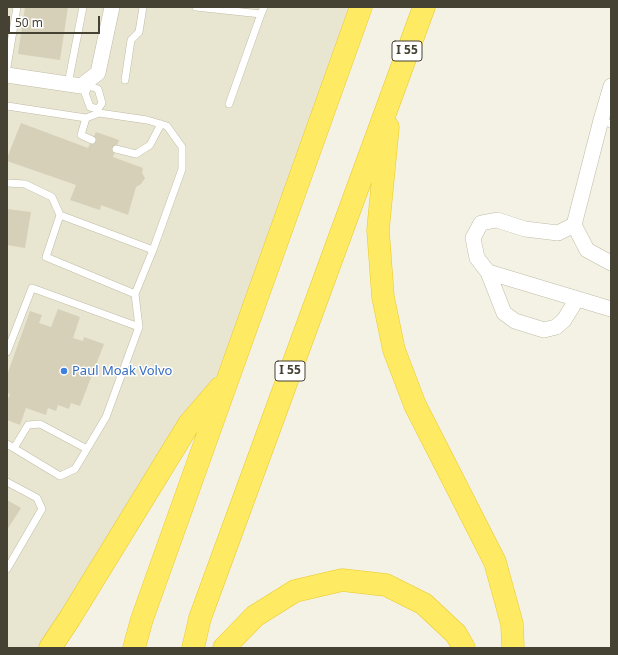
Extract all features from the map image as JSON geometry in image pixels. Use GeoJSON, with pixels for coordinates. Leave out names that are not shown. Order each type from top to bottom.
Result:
{"type":"FeatureCollection","features":[{"type":"Feature","properties":{"kind":"highway"},"geometry":{"type":"LineString","coordinates":[[134,648],[145,612],[360,7]]}},
{"type":"Feature","properties":{"kind":"highway","name":"I 55"},"geometry":{"type":"LineString","coordinates":[[193,648],[200,618],[424,7]]}},
{"type":"Feature","properties":{"kind":"highway"},"geometry":{"type":"LineString","coordinates":[[391,96],[378,230],[382,297],[394,350],[415,406],[495,562],[512,624],[513,648]]}},
{"type":"Feature","properties":{"kind":"highway"},"geometry":{"type":"LineString","coordinates":[[50,648],[189,424],[228,379]]}},
{"type":"Feature","properties":{"kind":"highway"},"geometry":{"type":"LineString","coordinates":[[224,648],[255,616],[295,591],[342,580],[386,585],[424,604],[456,634],[464,648]]}},
{"type":"Feature","properties":{"kind":"highway"},"geometry":{"type":"LineString","coordinates":[[59,648],[65,639],[70,618]]}},
{"type":"Feature","properties":{"kind":"street"},"geometry":{"type":"LineString","coordinates":[[7,75],[81,86],[91,80],[112,7]]}},
{"type":"Feature","properties":{"kind":"street"},"geometry":{"type":"LineString","coordinates":[[611,86],[606,122],[574,225],[587,250],[611,263]]}},
{"type":"Feature","properties":{"kind":"street"},"geometry":{"type":"LineString","coordinates":[[574,225],[558,233],[525,229],[497,220],[481,223],[473,238],[477,258],[488,272],[504,313],[515,321],[544,330],[556,327],[564,320],[577,299]]}},
{"type":"Feature","properties":{"kind":"street"},"geometry":{"type":"LineString","coordinates":[[488,272],[611,309]]}},
{"type":"Feature","properties":{"kind":"lane"},"geometry":{"type":"LineString","coordinates":[[7,67],[17,7]]}},
{"type":"Feature","properties":{"kind":"lane"},"geometry":{"type":"LineString","coordinates":[[68,84],[83,7]]}},
{"type":"Feature","properties":{"kind":"lane"},"geometry":{"type":"LineString","coordinates":[[125,80],[131,40],[139,32],[143,7]]}},
{"type":"Feature","properties":{"kind":"lane"},"geometry":{"type":"LineString","coordinates":[[196,7],[261,14]]}},
{"type":"Feature","properties":{"kind":"lane"},"geometry":{"type":"LineString","coordinates":[[229,104],[264,7]]}},
{"type":"Feature","properties":{"kind":"lane"},"geometry":{"type":"LineString","coordinates":[[7,106],[86,118],[99,111],[102,103],[98,89],[91,80],[85,93],[90,107],[99,111],[147,120],[167,126],[182,147],[182,169],[153,250],[135,294],[139,327],[106,417],[75,469],[60,476],[7,444]]}},
{"type":"Feature","properties":{"kind":"lane"},"geometry":{"type":"LineString","coordinates":[[86,118],[81,135],[92,140]]}},
{"type":"Feature","properties":{"kind":"lane"},"geometry":{"type":"LineString","coordinates":[[116,149],[136,154],[150,145],[161,124]]}},
{"type":"Feature","properties":{"kind":"lane"},"geometry":{"type":"LineString","coordinates":[[7,183],[25,184],[52,197],[60,215],[46,256],[135,294]]}},
{"type":"Feature","properties":{"kind":"lane"},"geometry":{"type":"LineString","coordinates":[[60,215],[153,250]]}},
{"type":"Feature","properties":{"kind":"lane"},"geometry":{"type":"LineString","coordinates":[[7,352],[32,288],[139,327]]}},
{"type":"Feature","properties":{"kind":"lane"},"geometry":{"type":"LineString","coordinates":[[14,448],[28,425],[40,424],[87,449]]}},
{"type":"Feature","properties":{"kind":"lane"},"geometry":{"type":"LineString","coordinates":[[7,482],[37,498],[42,509],[7,569]]}},
{"type":"Feature","properties":{"kind":"shaded area"},"geometry":{"type":"Polygon","coordinates":[[[7,7],[361,7],[228,379],[50,648],[7,648],[7,7]]]}},
{"type":"Feature","properties":{"kind":"building"},"geometry":{"type":"Polygon","coordinates":[[[25,7],[68,7],[60,60],[18,54],[25,7]]]}},
{"type":"Feature","properties":{"kind":"building"},"geometry":{"type":"Polygon","coordinates":[[[21,123],[88,148],[96,132],[119,140],[113,157],[143,168],[142,173],[145,178],[141,184],[136,187],[128,215],[101,205],[100,210],[70,200],[76,185],[7,161],[21,123]]]}},
{"type":"Feature","properties":{"kind":"building"},"geometry":{"type":"Polygon","coordinates":[[[7,209],[31,212],[25,248],[7,245],[7,209]]]}},
{"type":"Feature","properties":{"kind":"building"},"geometry":{"type":"Polygon","coordinates":[[[58,309],[80,317],[73,338],[83,341],[84,337],[104,344],[80,406],[71,403],[69,409],[58,405],[56,411],[48,408],[46,415],[26,408],[20,425],[7,420],[7,401],[10,394],[7,393],[7,375],[30,311],[42,315],[39,323],[51,327],[58,309]]]}},
{"type":"Feature","properties":{"kind":"building"},"geometry":{"type":"Polygon","coordinates":[[[7,500],[21,508],[7,530],[7,500]]]}},
{"type":"Feature","properties":{"kind":"place","name":"Paul Moak Volvo"},"geometry":{"type":"Point","coordinates":[64,371]}}]}
